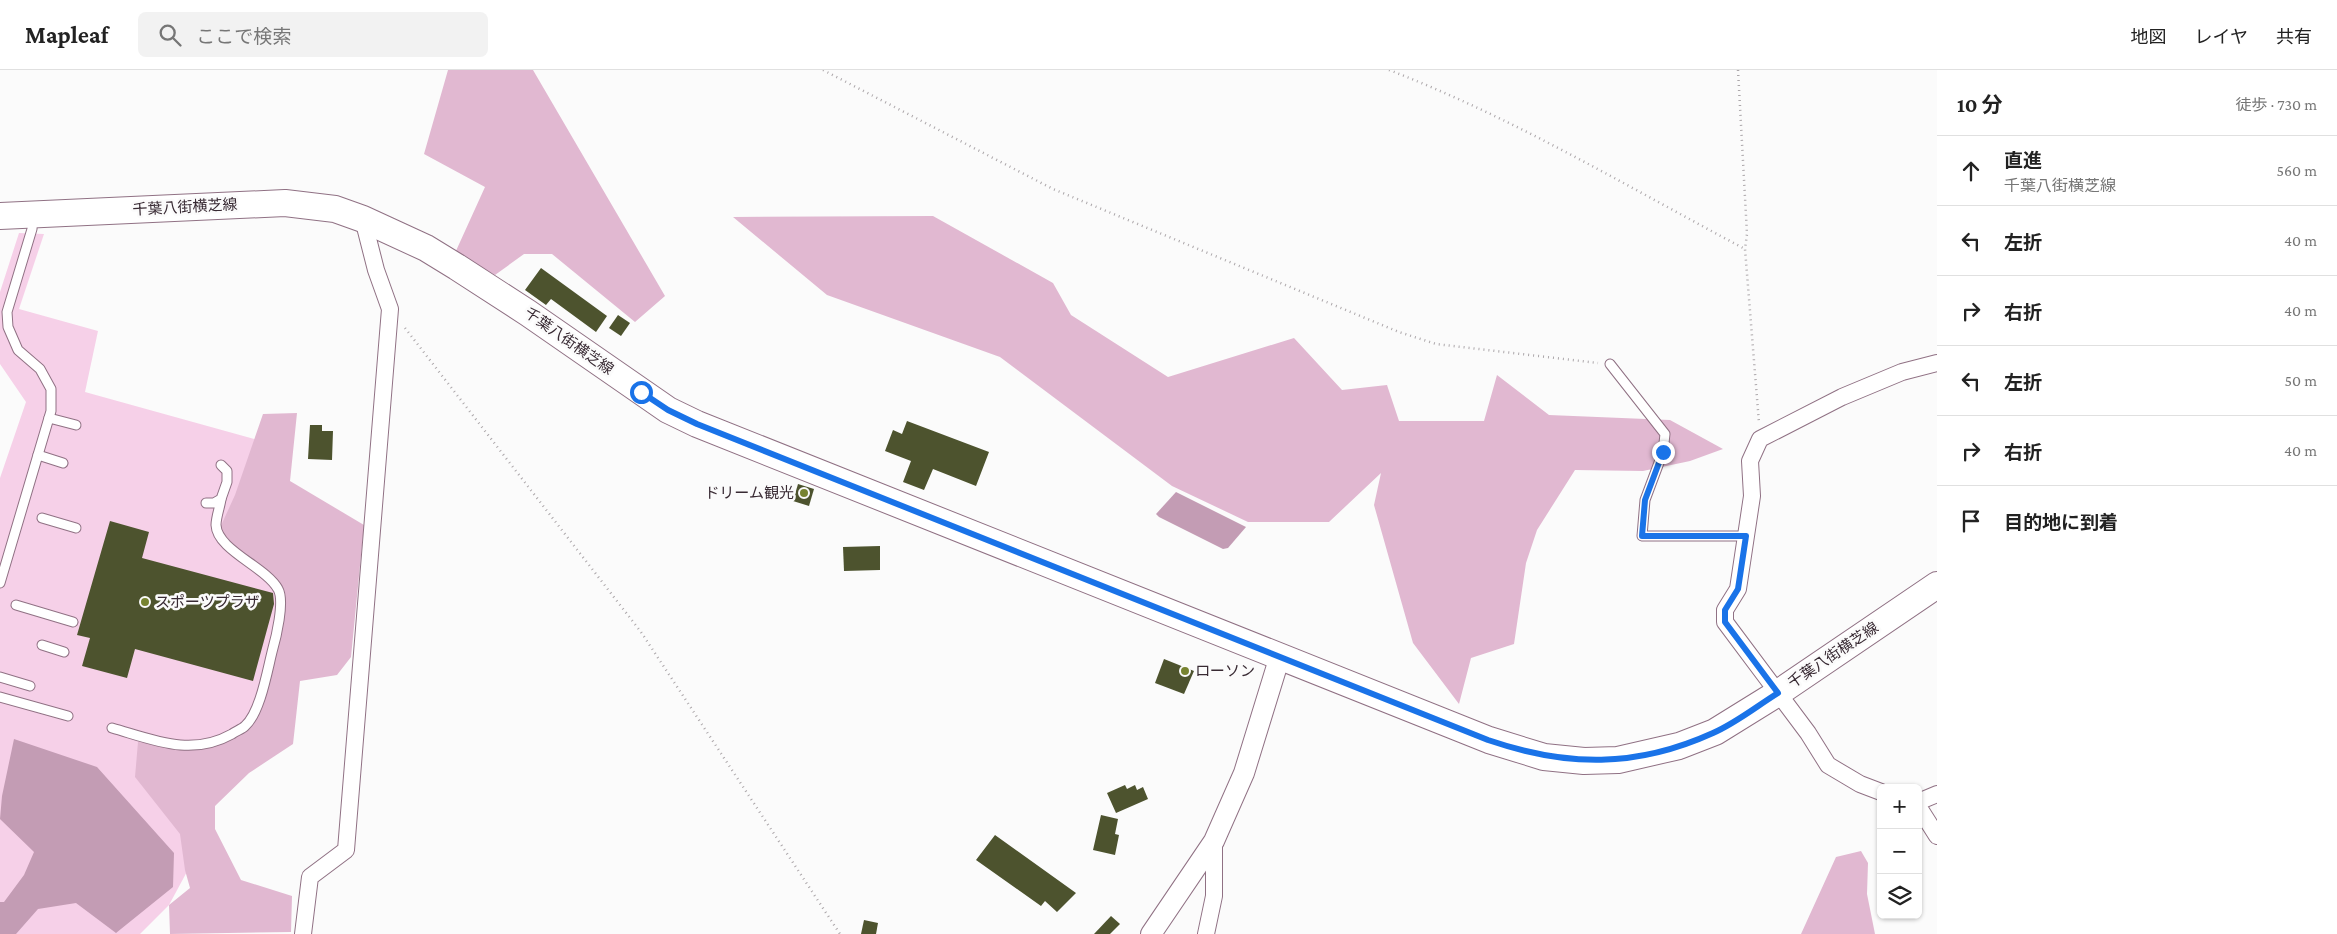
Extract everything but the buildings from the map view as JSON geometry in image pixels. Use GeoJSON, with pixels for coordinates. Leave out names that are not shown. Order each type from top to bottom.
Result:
{"type":"FeatureCollection","features":[{"type":"Feature","properties":{"kind":"main road","name":"千葉八街横芝線"},"geometry":{"type":"LineString","coordinates":[[0,216],[285,203],[334,209],[363,219],[426,248],[457,267],[528,313],[668,410],[697,424],[1496,743],[1544,757],[1584,761],[1618,760],[1679,746],[1715,732],[1778,693],[1937,585]]}},
{"type":"Feature","properties":{"kind":"street"},"geometry":{"type":"LineString","coordinates":[[303,934],[310,877],[346,850],[390,309],[376,270],[363,219]]}},
{"type":"Feature","properties":{"kind":"street"},"geometry":{"type":"LineString","coordinates":[[1877,790],[1860,784],[1828,765],[1808,733],[1725,622],[1725,610],[1738,589],[1752,496],[1750,461],[1760,439],[1842,397],[1902,372],[1937,363]]}},
{"type":"Feature","properties":{"kind":"street"},"geometry":{"type":"LineString","coordinates":[[1152,934],[1214,841],[1244,773],[1280,656]]}},
{"type":"Feature","properties":{"kind":"street"},"geometry":{"type":"LineString","coordinates":[[1922,800],[1937,794]]}},
{"type":"Feature","properties":{"kind":"street"},"geometry":{"type":"LineString","coordinates":[[1922,812],[1937,836]]}},
{"type":"Feature","properties":{"kind":"street"},"geometry":{"type":"LineString","coordinates":[[1206,934],[1214,896],[1214,841]]}},
{"type":"Feature","properties":{"kind":"lane"},"geometry":{"type":"LineString","coordinates":[[0,583],[49,418],[51,389],[40,369],[18,350],[8,328],[7,312],[32,229],[33,214]]}},
{"type":"Feature","properties":{"kind":"lane"},"geometry":{"type":"LineString","coordinates":[[1610,364],[1665,434],[1663,452],[1645,500],[1642,536],[1746,536]]}},
{"type":"Feature","properties":{"kind":"lane"},"geometry":{"type":"LineString","coordinates":[[49,418],[76,425]]}},
{"type":"Feature","properties":{"kind":"lane"},"geometry":{"type":"LineString","coordinates":[[38,455],[63,463]]}},
{"type":"Feature","properties":{"kind":"lane"},"geometry":{"type":"LineString","coordinates":[[112,728],[170,744],[196,746],[218,741],[246,726],[260,701],[275,643],[280,605],[279,590],[264,574],[220,538],[216,525],[227,482],[227,471],[221,464]]}},
{"type":"Feature","properties":{"kind":"lane"},"geometry":{"type":"LineString","coordinates":[[206,503],[214,503],[222,499]]}},
{"type":"Feature","properties":{"kind":"lane"},"geometry":{"type":"LineString","coordinates":[[42,518],[76,528]]}},
{"type":"Feature","properties":{"kind":"lane"},"geometry":{"type":"LineString","coordinates":[[16,605],[73,622]]}},
{"type":"Feature","properties":{"kind":"lane"},"geometry":{"type":"LineString","coordinates":[[42,645],[64,652]]}},
{"type":"Feature","properties":{"kind":"lane"},"geometry":{"type":"LineString","coordinates":[[0,677],[30,686]]}},
{"type":"Feature","properties":{"kind":"lane"},"geometry":{"type":"LineString","coordinates":[[0,697],[68,716]]}},
{"type":"Feature","properties":{"kind":"path"},"geometry":{"type":"LineString","coordinates":[[823,70],[1052,189],[1399,332],[1436,344],[1610,364]]}},
{"type":"Feature","properties":{"kind":"path"},"geometry":{"type":"LineString","coordinates":[[1389,70],[1433,87],[1549,145],[1744,249]]}},
{"type":"Feature","properties":{"kind":"path"},"geometry":{"type":"LineString","coordinates":[[1738,70],[1747,234],[1744,249],[1760,439]]}},
{"type":"Feature","properties":{"kind":"path"},"geometry":{"type":"LineString","coordinates":[[390,309],[641,632],[840,934]]}},
{"type":"Feature","properties":{"kind":"shaded area"},"geometry":{"type":"Polygon","coordinates":[[[448,70],[533,70],[665,296],[635,322],[552,254],[524,254],[495,275],[455,253],[485,187],[424,154],[448,70]]]}},
{"type":"Feature","properties":{"kind":"shaded area"},"geometry":{"type":"Polygon","coordinates":[[[933,216],[1053,283],[1071,315],[1168,377],[1294,338],[1342,390],[1387,385],[1399,421],[1484,421],[1497,375],[1549,415],[1670,420],[1723,449],[1690,461],[1643,471],[1575,470],[1537,530],[1526,563],[1514,644],[1471,658],[1459,704],[1413,643],[1374,505],[1381,473],[1329,522],[1248,522],[1172,486],[1000,357],[827,295],[733,217],[933,216]]]}},
{"type":"Feature","properties":{"kind":"shaded area","name":"スポーツプラザ"},"geometry":{"type":"Polygon","coordinates":[[[19,233],[44,234],[19,309],[98,331],[85,392],[265,442],[289,581],[274,710],[214,774],[196,855],[169,905],[140,934],[0,934],[0,478],[26,402],[0,364],[0,292],[19,233]]]}},
{"type":"Feature","properties":{"kind":"shaded area"},"geometry":{"type":"Polygon","coordinates":[[[297,413],[290,481],[364,525],[351,657],[337,675],[300,681],[293,744],[249,773],[215,806],[215,829],[241,880],[292,896],[291,932],[170,934],[169,905],[190,888],[185,870],[180,834],[135,777],[138,742],[167,746],[205,745],[238,727],[260,697],[281,602],[274,585],[219,530],[235,495],[263,414],[297,413]]]}},
{"type":"Feature","properties":{"kind":"shaded area"},"geometry":{"type":"Polygon","coordinates":[[[1176,492],[1246,527],[1228,548],[1223,549],[1159,517],[1156,514],[1176,492]]]}},
{"type":"Feature","properties":{"kind":"shaded area"},"geometry":{"type":"Polygon","coordinates":[[[14,739],[97,767],[174,853],[173,887],[116,933],[76,903],[38,909],[16,934],[0,934],[0,902],[4,902],[24,875],[34,852],[0,819],[2,796],[14,739]]]}},
{"type":"Feature","properties":{"kind":"shaded area"},"geometry":{"type":"Polygon","coordinates":[[[1861,851],[1868,863],[1867,894],[1875,934],[1801,934],[1836,857],[1861,851]]]}},
{"type":"Feature","properties":{"kind":"place","name":"ドリーム観光"},"geometry":{"type":"Point","coordinates":[804,493]}},
{"type":"Feature","properties":{"kind":"place","name":"スポーツプラザ"},"geometry":{"type":"Point","coordinates":[145,602]}},
{"type":"Feature","properties":{"kind":"place","name":"ローソン"},"geometry":{"type":"Point","coordinates":[1185,671]}},
{"type":"Feature","properties":{"kind":"route"},"geometry":{"type":"LineString","coordinates":[[641,392],[668,410],[697,424],[1488,740],[1544,757],[1584,761],[1618,760],[1679,746],[1715,732],[1778,693],[1725,622],[1725,610],[1738,589],[1746,536],[1642,536],[1645,500],[1663,452]]}}]}
